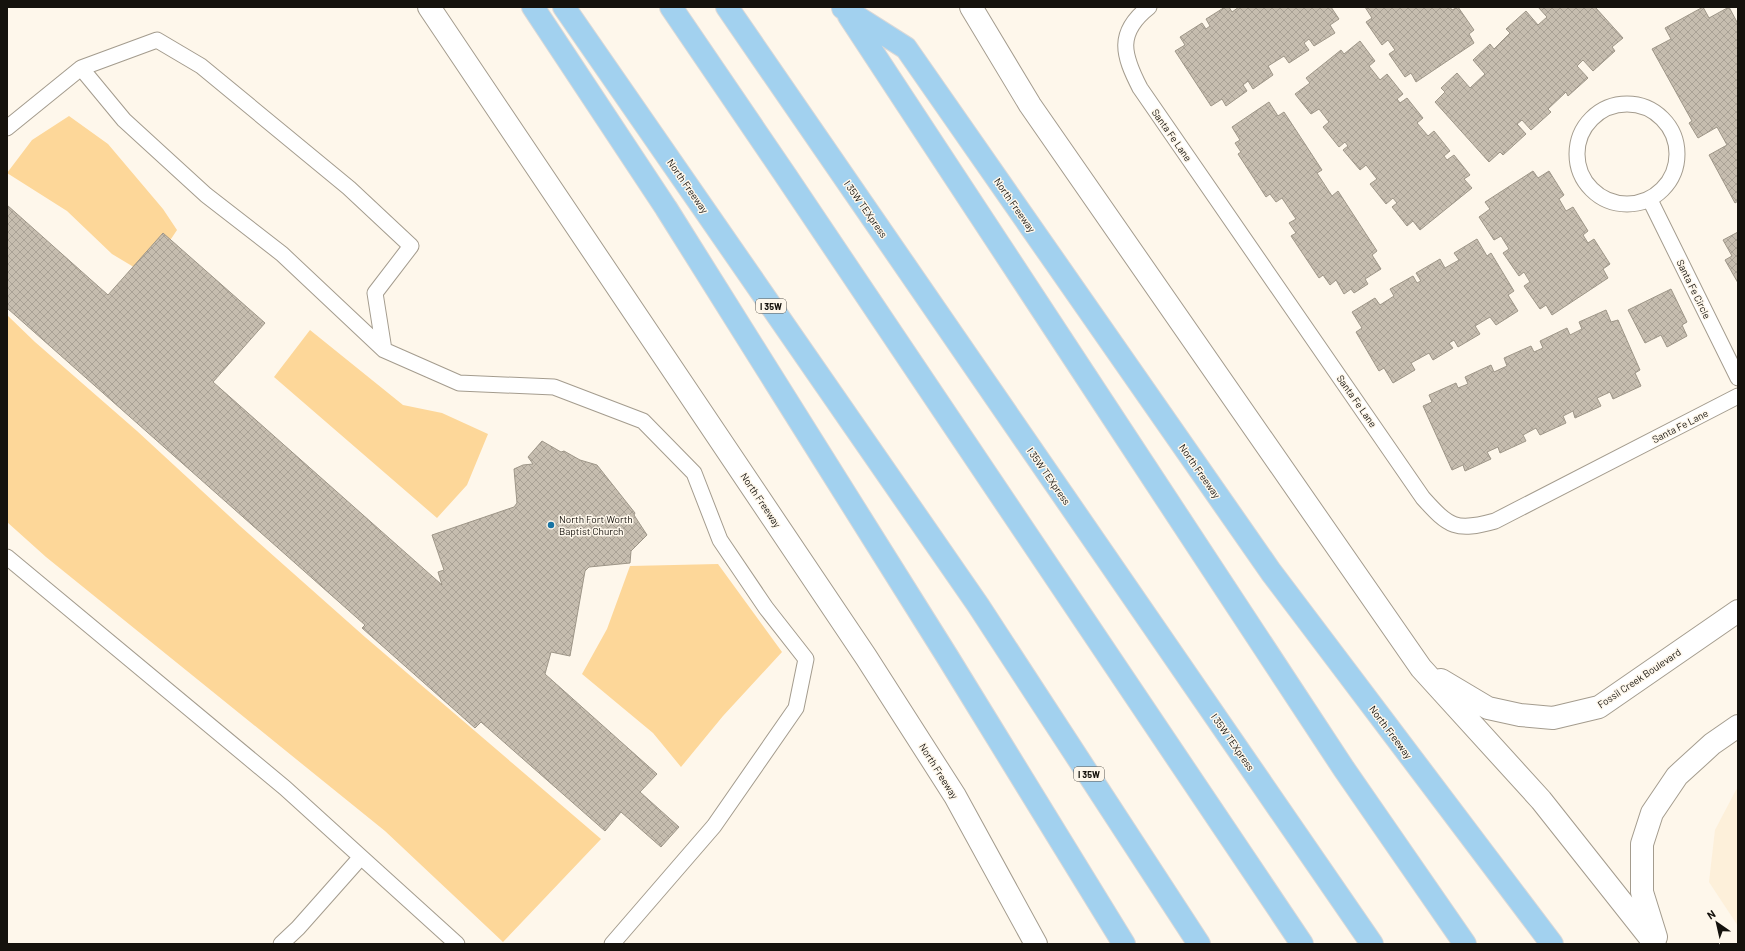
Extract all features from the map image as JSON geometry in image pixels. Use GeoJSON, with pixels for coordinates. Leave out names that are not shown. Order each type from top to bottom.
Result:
{"type":"FeatureCollection","features":[{"type":"Feature","properties":{"kind":"highway"},"geometry":{"type":"LineString","coordinates":[[533,7],[666,208],[951,663],[1124,944]]}},
{"type":"Feature","properties":{"kind":"highway","name":"North Freeway"},"geometry":{"type":"LineString","coordinates":[[564,7],[978,605],[1199,944]]}},
{"type":"Feature","properties":{"kind":"highway"},"geometry":{"type":"LineString","coordinates":[[671,7],[1302,944]]}},
{"type":"Feature","properties":{"kind":"highway","name":"I 35W TEXpress"},"geometry":{"type":"LineString","coordinates":[[727,7],[1372,944]]}},
{"type":"Feature","properties":{"kind":"highway"},"geometry":{"type":"LineString","coordinates":[[843,8],[1344,769],[1465,944]]}},
{"type":"Feature","properties":{"kind":"highway","name":"North Freeway"},"geometry":{"type":"LineString","coordinates":[[843,8],[906,48],[1271,572],[1552,944]]}},
{"type":"Feature","properties":{"kind":"main road","name":"North Freeway"},"geometry":{"type":"LineString","coordinates":[[429,7],[866,657],[955,796],[1036,944]]}},
{"type":"Feature","properties":{"kind":"main road"},"geometry":{"type":"LineString","coordinates":[[971,7],[1030,105],[1421,668],[1541,800],[1655,944]]}},
{"type":"Feature","properties":{"kind":"main road","name":"Fossil Creek Boulevard"},"geometry":{"type":"LineString","coordinates":[[1421,668],[1488,708],[1520,715],[1553,718],[1599,707],[1738,611]]}},
{"type":"Feature","properties":{"kind":"main road"},"geometry":{"type":"LineString","coordinates":[[1658,944],[1642,892],[1642,844],[1652,813],[1677,776],[1712,744],[1738,726]]}},
{"type":"Feature","properties":{"kind":"lane","name":"Santa Fe Lane"},"geometry":{"type":"LineString","coordinates":[[1149,7],[1138,16],[1130,29],[1125,47],[1129,66],[1140,88],[1424,498],[1441,518],[1458,526],[1476,526],[1495,521],[1738,396]]}},
{"type":"Feature","properties":{"kind":"lane"},"geometry":{"type":"LineString","coordinates":[[7,128],[81,68],[157,40],[200,66],[349,188],[411,246],[375,293],[384,350]]}},
{"type":"Feature","properties":{"kind":"lane"},"geometry":{"type":"LineString","coordinates":[[81,68],[124,120],[206,195],[282,254],[384,350],[459,383],[554,387],[643,421],[694,474],[720,540],[766,608],[806,660],[796,708],[714,826],[612,944]]}},
{"type":"Feature","properties":{"kind":"lane"},"geometry":{"type":"LineString","coordinates":[[1619,104],[1647,107],[1669,125],[1678,153],[1671,180],[1650,200],[1622,205],[1595,194],[1579,170],[1578,142],[1593,117],[1619,104]]}},
{"type":"Feature","properties":{"kind":"lane","name":"Santa Fe Circle"},"geometry":{"type":"LineString","coordinates":[[1650,200],[1738,378]]}},
{"type":"Feature","properties":{"kind":"lane"},"geometry":{"type":"LineString","coordinates":[[7,557],[285,788],[457,944]]}},
{"type":"Feature","properties":{"kind":"lane"},"geometry":{"type":"LineString","coordinates":[[282,944],[361,857]]}},
{"type":"Feature","properties":{"kind":"shaded area"},"geometry":{"type":"Polygon","coordinates":[[[69,116],[108,144],[163,209],[177,230],[147,275],[112,254],[67,211],[7,173],[32,140],[69,116]]]}},
{"type":"Feature","properties":{"kind":"shaded area"},"geometry":{"type":"Polygon","coordinates":[[[7,315],[35,342],[137,431],[240,526],[365,637],[601,839],[503,942],[385,831],[46,557],[7,522],[7,315]]]}},
{"type":"Feature","properties":{"kind":"shaded area"},"geometry":{"type":"Polygon","coordinates":[[[310,330],[403,405],[442,413],[488,434],[467,485],[437,518],[274,377],[310,330]]]}},
{"type":"Feature","properties":{"kind":"shaded area"},"geometry":{"type":"Polygon","coordinates":[[[718,564],[782,652],[723,716],[681,767],[653,733],[582,674],[607,629],[630,566],[718,564]]]}},
{"type":"Feature","properties":{"kind":"shaded area"},"geometry":{"type":"Polygon","coordinates":[[[1738,788],[1738,926],[1709,882],[1715,830],[1738,788]]]}},
{"type":"Feature","properties":{"kind":"building"},"geometry":{"type":"Polygon","coordinates":[[[1225,7],[1229,7],[1232,12],[1239,7],[1331,7],[1339,19],[1330,25],[1335,33],[1314,46],[1309,39],[1304,43],[1309,50],[1289,63],[1284,56],[1268,66],[1273,75],[1253,89],[1248,81],[1243,85],[1247,91],[1226,106],[1222,99],[1211,106],[1175,51],[1185,45],[1180,37],[1202,23],[1206,29],[1210,26],[1206,19],[1225,7]]]}},
{"type":"Feature","properties":{"kind":"building"},"geometry":{"type":"Polygon","coordinates":[[[1365,7],[1450,7],[1452,10],[1458,7],[1474,30],[1469,34],[1474,43],[1416,82],[1411,73],[1405,77],[1389,54],[1395,50],[1388,40],[1382,45],[1366,22],[1372,18],[1365,7]]]}},
{"type":"Feature","properties":{"kind":"building"},"geometry":{"type":"Polygon","coordinates":[[[1538,7],[1595,7],[1623,38],[1612,47],[1615,51],[1593,71],[1583,60],[1577,66],[1588,78],[1568,96],[1566,92],[1548,109],[1551,112],[1531,130],[1522,120],[1517,124],[1526,134],[1503,155],[1500,152],[1489,162],[1435,102],[1445,92],[1441,88],[1457,73],[1470,88],[1485,74],[1473,60],[1490,44],[1494,49],[1510,33],[1506,29],[1526,11],[1538,25],[1547,17],[1538,7]]]}},
{"type":"Feature","properties":{"kind":"building"},"geometry":{"type":"Polygon","coordinates":[[[1703,7],[1709,18],[1729,7],[1738,24],[1738,201],[1735,203],[1709,155],[1727,145],[1717,127],[1698,138],[1689,123],[1692,121],[1652,49],[1671,39],[1665,28],[1703,7]]]}},
{"type":"Feature","properties":{"kind":"building"},"geometry":{"type":"Polygon","coordinates":[[[1360,41],[1375,61],[1369,66],[1380,80],[1387,74],[1403,94],[1397,99],[1400,103],[1407,98],[1423,118],[1417,123],[1428,136],[1434,131],[1450,151],[1444,156],[1447,160],[1454,155],[1470,175],[1464,179],[1472,188],[1420,230],[1413,221],[1407,226],[1392,207],[1397,203],[1393,198],[1386,204],[1370,184],[1377,179],[1366,165],[1360,170],[1343,150],[1348,146],[1345,142],[1339,147],[1323,127],[1329,122],[1319,109],[1311,114],[1295,94],[1310,83],[1306,78],[1341,50],[1344,54],[1360,41]]]}},
{"type":"Feature","properties":{"kind":"building"},"geometry":{"type":"Polygon","coordinates":[[[1269,102],[1278,116],[1284,112],[1322,170],[1317,173],[1332,196],[1338,191],[1377,251],[1372,255],[1381,269],[1365,279],[1368,284],[1354,293],[1351,289],[1344,294],[1336,280],[1330,285],[1323,275],[1319,278],[1291,236],[1296,233],[1289,223],[1296,219],[1282,198],[1276,202],[1270,194],[1266,197],[1238,154],[1241,152],[1235,143],[1240,140],[1232,127],[1269,102]]]}},
{"type":"Feature","properties":{"kind":"building"},"geometry":{"type":"Polygon","coordinates":[[[1533,171],[1538,178],[1549,171],[1564,195],[1559,199],[1566,211],[1573,207],[1588,231],[1583,235],[1588,243],[1594,239],[1610,264],[1603,269],[1608,278],[1552,315],[1546,305],[1540,309],[1524,286],[1530,282],[1524,272],[1519,276],[1503,253],[1509,249],[1501,236],[1494,240],[1479,217],[1490,209],[1485,202],[1533,171]]]}},
{"type":"Feature","properties":{"kind":"building","name":"North Fort Worth Baptist Church"},"geometry":{"type":"Polygon","coordinates":[[[7,205],[108,295],[163,233],[265,323],[213,382],[442,585],[438,572],[444,570],[432,535],[514,507],[517,503],[514,469],[523,465],[533,464],[528,457],[542,441],[561,452],[564,451],[580,460],[597,465],[635,513],[634,515],[647,535],[631,551],[630,563],[589,567],[585,571],[570,656],[551,652],[545,674],[657,774],[640,792],[679,827],[661,847],[621,812],[605,831],[481,722],[475,728],[362,628],[365,625],[7,308],[7,205]]]}},
{"type":"Feature","properties":{"kind":"building"},"geometry":{"type":"Polygon","coordinates":[[[1738,232],[1738,283],[1725,260],[1732,256],[1723,240],[1738,232]]]}},
{"type":"Feature","properties":{"kind":"building"},"geometry":{"type":"Polygon","coordinates":[[[1477,239],[1487,256],[1491,253],[1514,291],[1508,295],[1518,311],[1496,325],[1490,317],[1475,326],[1480,334],[1458,347],[1454,340],[1449,343],[1453,348],[1433,360],[1429,353],[1411,363],[1415,370],[1393,383],[1384,368],[1379,371],[1356,332],[1362,328],[1352,312],[1375,298],[1380,305],[1394,296],[1390,289],[1413,276],[1417,283],[1421,281],[1416,273],[1440,259],[1445,268],[1459,260],[1454,253],[1477,239]]]}},
{"type":"Feature","properties":{"kind":"building"},"geometry":{"type":"Polygon","coordinates":[[[1671,289],[1687,322],[1682,325],[1687,336],[1667,347],[1661,335],[1645,343],[1628,310],[1671,289]]]}},
{"type":"Feature","properties":{"kind":"building"},"geometry":{"type":"Polygon","coordinates":[[[1606,310],[1611,322],[1618,320],[1640,370],[1635,373],[1641,386],[1613,399],[1610,392],[1597,398],[1601,406],[1575,418],[1573,411],[1563,416],[1566,423],[1540,435],[1536,428],[1523,435],[1526,441],[1500,453],[1498,447],[1487,452],[1491,459],[1465,471],[1463,465],[1452,470],[1423,406],[1432,402],[1429,395],[1456,383],[1458,388],[1468,384],[1465,377],[1491,365],[1494,372],[1507,366],[1504,358],[1531,346],[1534,352],[1543,348],[1540,341],[1567,328],[1570,335],[1582,329],[1579,322],[1606,310]]]}},
{"type":"Feature","properties":{"kind":"place","name":"North Fort Worth Baptist Church"},"geometry":{"type":"Point","coordinates":[551,525]}}]}
